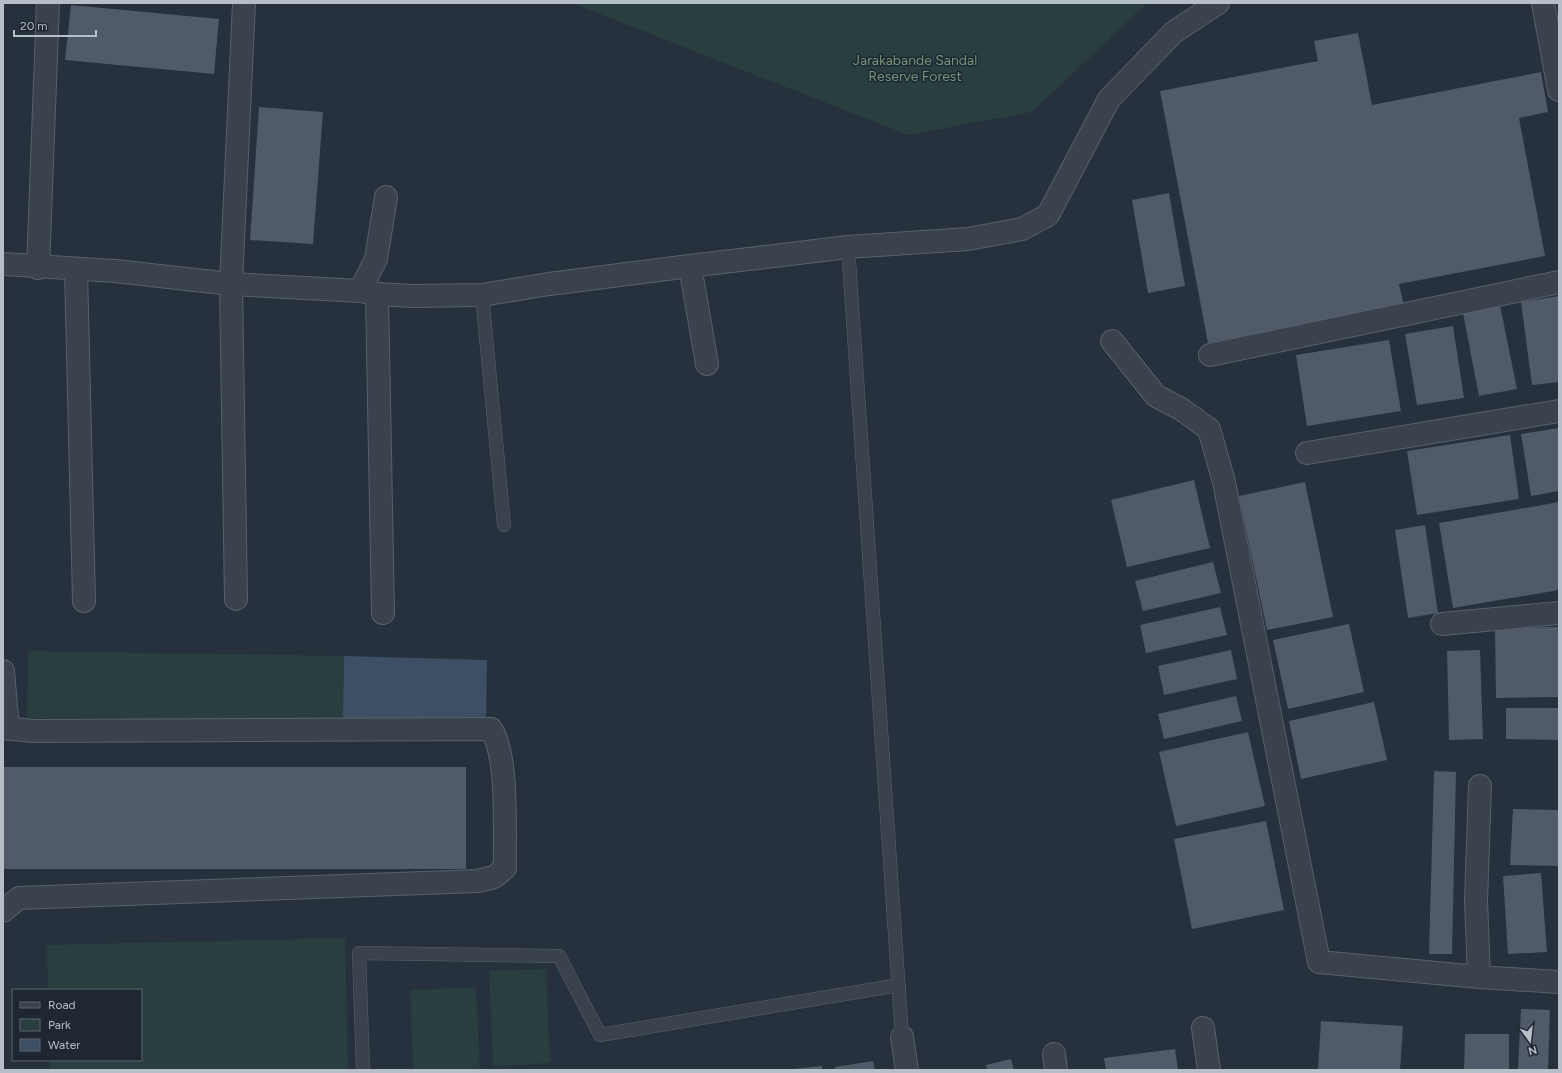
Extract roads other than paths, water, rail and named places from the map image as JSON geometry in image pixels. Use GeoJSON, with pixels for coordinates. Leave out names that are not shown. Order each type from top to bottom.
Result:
{"type":"FeatureCollection","features":[{"type":"Feature","properties":{"kind":"street"},"geometry":{"type":"LineString","coordinates":[[38,268],[48,3]]}},
{"type":"Feature","properties":{"kind":"street"},"geometry":{"type":"LineString","coordinates":[[236,599],[231,284],[244,3]]}},
{"type":"Feature","properties":{"kind":"street"},"geometry":{"type":"LineString","coordinates":[[3,264],[38,268],[115,271],[231,284],[369,293],[482,295],[549,284],[690,266],[848,247],[968,239],[1022,230],[1048,215],[1109,99],[1174,32],[1218,3]]}},
{"type":"Feature","properties":{"kind":"street"},"geometry":{"type":"LineString","coordinates":[[1543,3],[1559,90]]}},
{"type":"Feature","properties":{"kind":"street"},"geometry":{"type":"LineString","coordinates":[[383,613],[369,293],[386,197]]}},
{"type":"Feature","properties":{"kind":"street"},"geometry":{"type":"LineString","coordinates":[[690,266],[707,364]]}},
{"type":"Feature","properties":{"kind":"street"},"geometry":{"type":"LineString","coordinates":[[76,270],[84,601]]}},
{"type":"Feature","properties":{"kind":"street"},"geometry":{"type":"LineString","coordinates":[[1210,355],[1559,282]]}},
{"type":"Feature","properties":{"kind":"street"},"geometry":{"type":"LineString","coordinates":[[1112,341],[1156,396],[1181,409],[1209,429],[1224,482],[1319,962],[1479,977],[1559,982]]}},
{"type":"Feature","properties":{"kind":"street"},"geometry":{"type":"LineString","coordinates":[[1307,453],[1559,411]]}},
{"type":"Feature","properties":{"kind":"street"},"geometry":{"type":"LineString","coordinates":[[1442,624],[1559,613]]}},
{"type":"Feature","properties":{"kind":"street"},"geometry":{"type":"LineString","coordinates":[[3,671],[6,728],[34,731],[491,729],[496,736],[502,761],[505,868],[494,877],[478,881],[19,898],[3,910]]}},
{"type":"Feature","properties":{"kind":"street"},"geometry":{"type":"LineString","coordinates":[[1479,977],[1476,901],[1480,786]]}},
{"type":"Feature","properties":{"kind":"street"},"geometry":{"type":"LineString","coordinates":[[1203,1028],[1209,1070]]}},
{"type":"Feature","properties":{"kind":"street"},"geometry":{"type":"LineString","coordinates":[[902,1036],[907,1070]]}},
{"type":"Feature","properties":{"kind":"lane"},"geometry":{"type":"LineString","coordinates":[[848,247],[902,1036]]}},
{"type":"Feature","properties":{"kind":"lane"},"geometry":{"type":"LineString","coordinates":[[482,295],[504,525]]}},
{"type":"Feature","properties":{"kind":"lane"},"geometry":{"type":"LineString","coordinates":[[363,1070],[359,953],[559,956],[600,1035],[899,985]]}},
{"type":"Feature","properties":{"kind":"water"},"geometry":{"type":"Polygon","coordinates":[[[344,656],[487,660],[486,723],[343,721],[344,656]]]}},
{"type":"Feature","properties":{"kind":"park label","name":"Jarakabande Sandal Reserve Forest"},"geometry":{"type":"Point","coordinates":[915,68]}}]}
